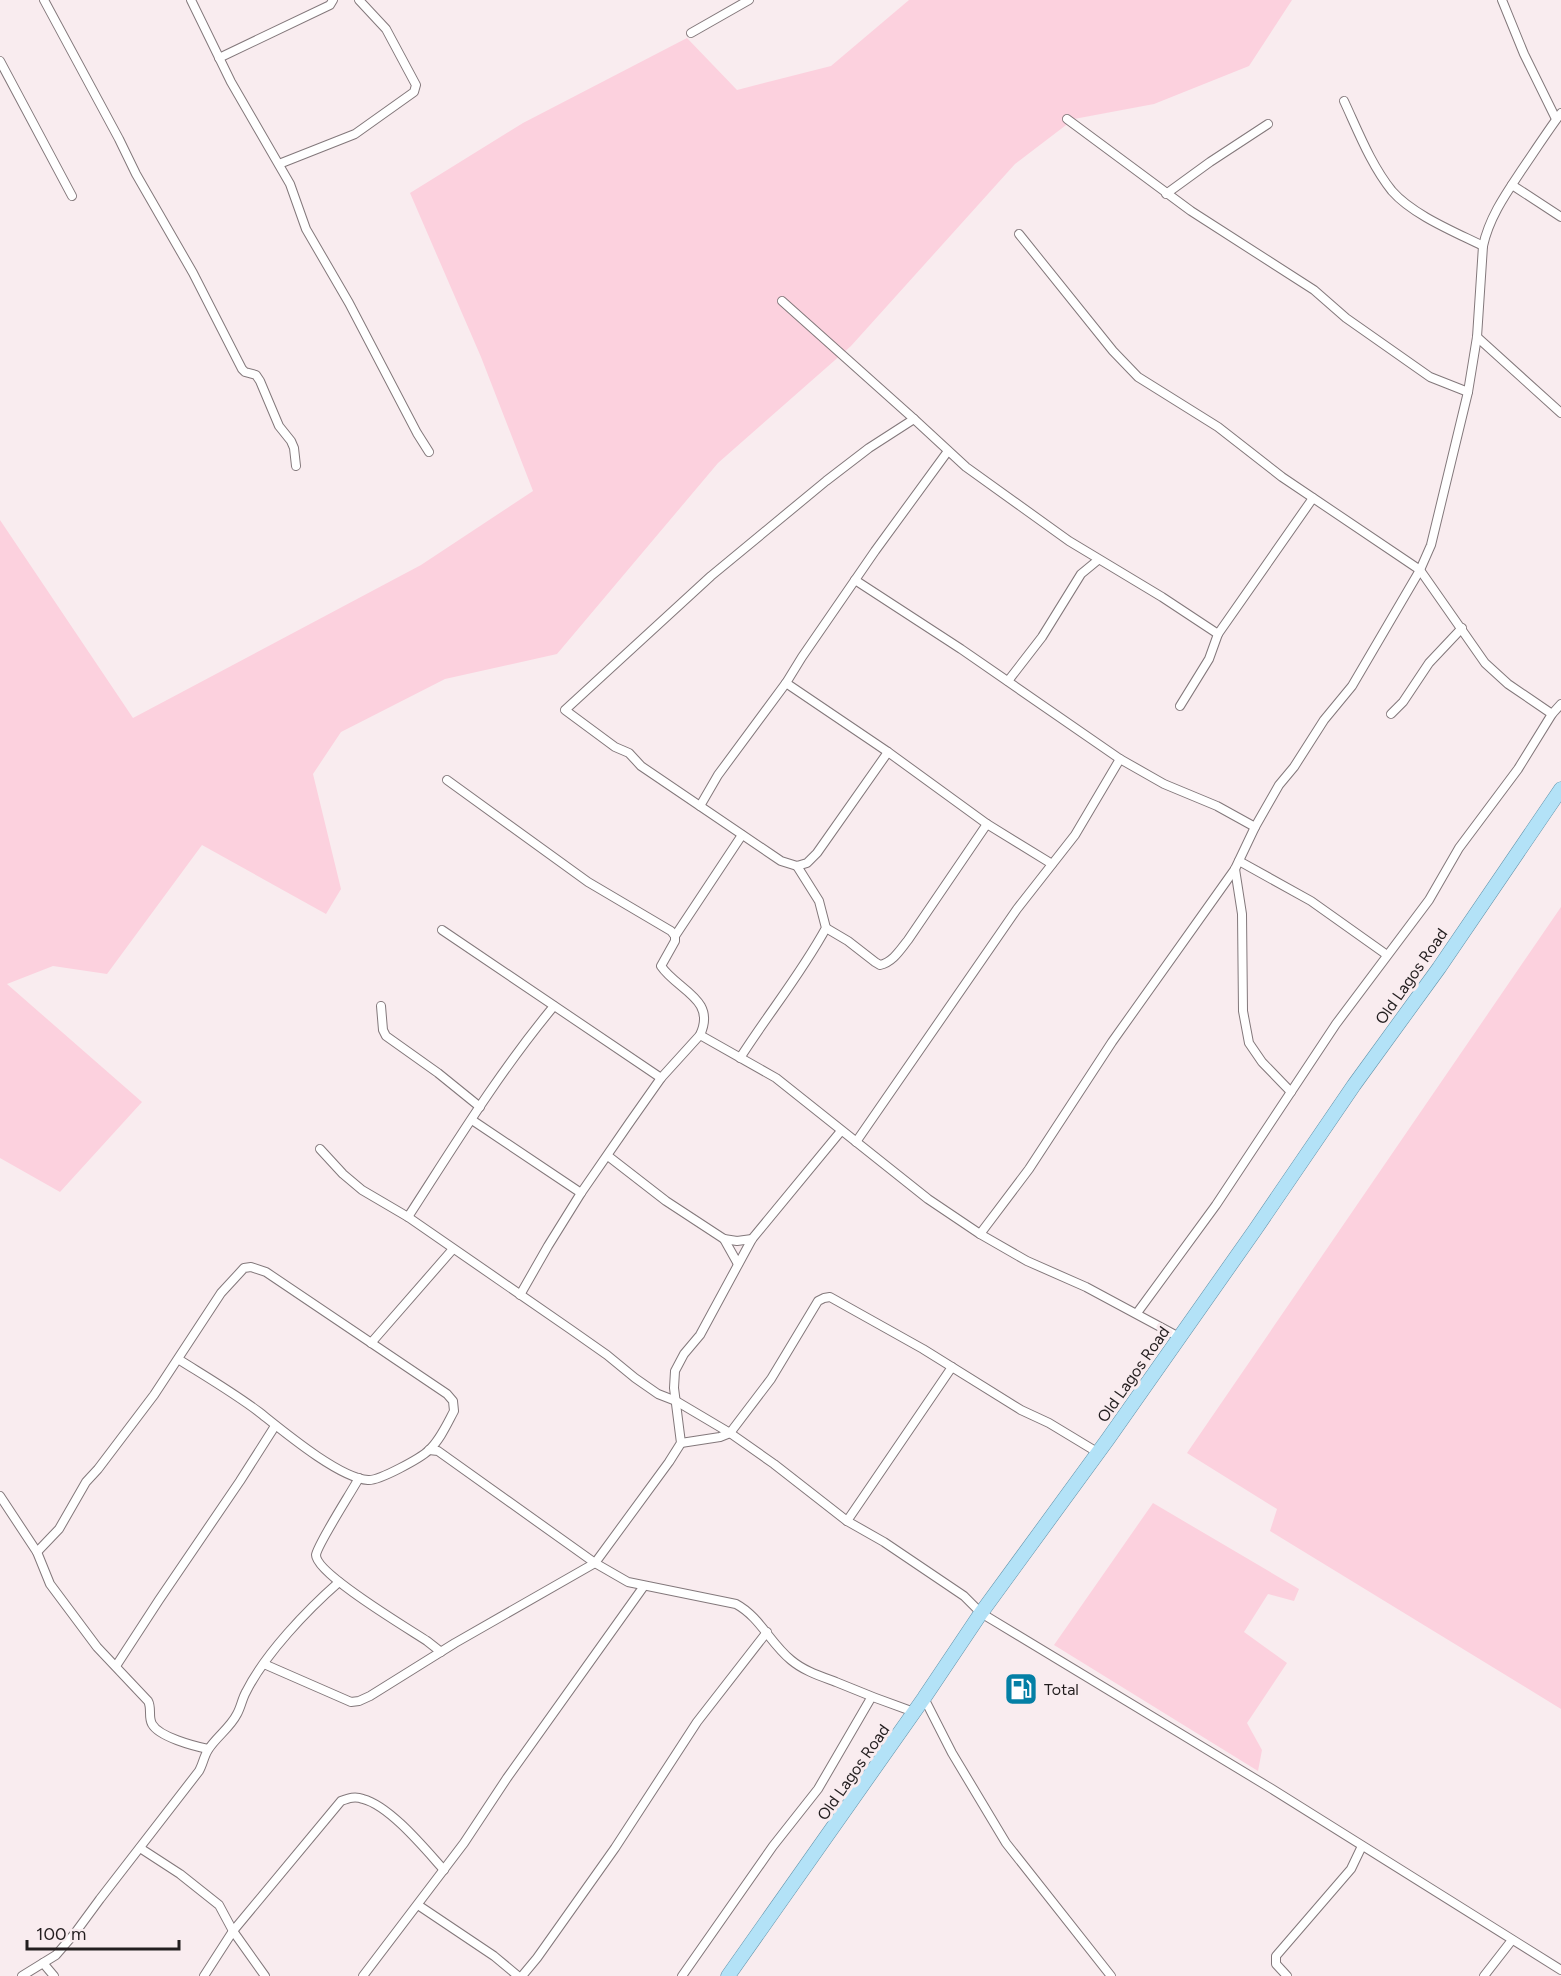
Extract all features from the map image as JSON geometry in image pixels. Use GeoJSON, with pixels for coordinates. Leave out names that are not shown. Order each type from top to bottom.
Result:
{"type":"FeatureCollection","features":[{"type":"Feature","properties":{"kind":"main road","name":"Old Lagos Road"},"geometry":{"type":"LineString","coordinates":[[728,1976],[924,1698],[981,1613],[1108,1439],[1255,1230],[1354,1084],[1439,968],[1561,789]]}},
{"type":"Feature","properties":{"kind":"street"},"geometry":{"type":"LineString","coordinates":[[44,0],[136,174],[193,273],[242,369],[256,375],[260,381],[279,426],[291,441],[296,466]]}},
{"type":"Feature","properties":{"kind":"street"},"geometry":{"type":"LineString","coordinates":[[191,0],[231,82],[290,184],[306,228],[429,452]]}},
{"type":"Feature","properties":{"kind":"street"},"geometry":{"type":"LineString","coordinates":[[219,58],[330,4],[333,0]]}},
{"type":"Feature","properties":{"kind":"street"},"geometry":{"type":"LineString","coordinates":[[279,164],[355,134],[414,92],[416,85],[390,35],[359,0]]}},
{"type":"Feature","properties":{"kind":"street"},"geometry":{"type":"LineString","coordinates":[[691,33],[750,0]]}},
{"type":"Feature","properties":{"kind":"street"},"geometry":{"type":"LineString","coordinates":[[980,1234],[1029,1169],[1112,1042],[1237,865],[1279,785],[1324,720],[1352,686],[1420,570],[1431,545],[1468,392],[1477,337],[1486,232],[1512,185],[1559,116],[1524,54],[1502,0]]}},
{"type":"Feature","properties":{"kind":"street"},"geometry":{"type":"LineString","coordinates":[[0,61],[72,196]]}},
{"type":"Feature","properties":{"kind":"street"},"geometry":{"type":"LineString","coordinates":[[1344,101],[1378,171],[1394,193],[1417,211],[1483,246]]}},
{"type":"Feature","properties":{"kind":"street"},"geometry":{"type":"LineString","coordinates":[[1067,119],[1166,194],[1314,290],[1346,318],[1430,377],[1468,392]]}},
{"type":"Feature","properties":{"kind":"street"},"geometry":{"type":"LineString","coordinates":[[1166,194],[1268,124]]}},
{"type":"Feature","properties":{"kind":"street"},"geometry":{"type":"LineString","coordinates":[[1512,185],[1561,217]]}},
{"type":"Feature","properties":{"kind":"street"},"geometry":{"type":"LineString","coordinates":[[1019,234],[1113,351],[1138,377],[1218,428],[1313,498],[1420,570],[1485,663],[1508,684],[1552,714]]}},
{"type":"Feature","properties":{"kind":"street"},"geometry":{"type":"LineString","coordinates":[[782,302],[966,467],[1098,560],[1162,597],[1218,634]]}},
{"type":"Feature","properties":{"kind":"street"},"geometry":{"type":"LineString","coordinates":[[1477,337],[1561,413]]}},
{"type":"Feature","properties":{"kind":"street"},"geometry":{"type":"LineString","coordinates":[[888,752],[817,853],[807,863],[797,866],[781,861],[742,835],[641,766],[629,753],[615,747],[565,710],[735,555],[869,448],[914,418]]}},
{"type":"Feature","properties":{"kind":"street"},"geometry":{"type":"LineString","coordinates":[[700,806],[718,775],[786,683],[855,580],[948,451]]}},
{"type":"Feature","properties":{"kind":"street"},"geometry":{"type":"LineString","coordinates":[[1180,706],[1209,659],[1218,634],[1313,498]]}},
{"type":"Feature","properties":{"kind":"street"},"geometry":{"type":"LineString","coordinates":[[1008,681],[1042,637],[1081,574],[1098,560]]}},
{"type":"Feature","properties":{"kind":"street"},"geometry":{"type":"LineString","coordinates":[[855,580],[961,649],[1120,759],[1164,784],[1217,806],[1255,827]]}},
{"type":"Feature","properties":{"kind":"street"},"geometry":{"type":"LineString","coordinates":[[1391,714],[1403,702],[1429,663],[1462,628]]}},
{"type":"Feature","properties":{"kind":"street"},"geometry":{"type":"LineString","coordinates":[[786,683],[888,752],[987,824],[1052,864]]}},
{"type":"Feature","properties":{"kind":"street"},"geometry":{"type":"LineString","coordinates":[[1137,1314],[1216,1205],[1336,1024],[1429,900],[1459,848],[1518,769],[1552,714],[1561,704]]}},
{"type":"Feature","properties":{"kind":"street"},"geometry":{"type":"LineString","coordinates":[[856,1142],[1017,909],[1088,814],[1120,759]]}},
{"type":"Feature","properties":{"kind":"street"},"geometry":{"type":"LineString","coordinates":[[447,780],[588,882],[671,931],[675,936]]}},
{"type":"Feature","properties":{"kind":"street"},"geometry":{"type":"LineString","coordinates":[[826,928],[848,941],[879,965],[886,963],[908,940],[987,824]]}},
{"type":"Feature","properties":{"kind":"street"},"geometry":{"type":"LineString","coordinates":[[520,1295],[581,1194],[661,1078],[700,1035],[704,1027],[704,1010],[698,1001],[661,966],[675,941],[675,936],[742,835]]}},
{"type":"Feature","properties":{"kind":"street"},"geometry":{"type":"LineString","coordinates":[[1237,865],[1311,901],[1387,955]]}},
{"type":"Feature","properties":{"kind":"street"},"geometry":{"type":"LineString","coordinates":[[1237,865],[1242,914],[1244,1011],[1250,1043],[1262,1062],[1291,1092]]}},
{"type":"Feature","properties":{"kind":"street"},"geometry":{"type":"LineString","coordinates":[[740,1058],[768,1014],[810,958],[826,928],[819,901],[797,866]]}},
{"type":"Feature","properties":{"kind":"street"},"geometry":{"type":"LineString","coordinates":[[442,930],[661,1078]]}},
{"type":"Feature","properties":{"kind":"street"},"geometry":{"type":"LineString","coordinates":[[381,1006],[382,1030],[386,1036],[446,1079],[480,1107]]}},
{"type":"Feature","properties":{"kind":"street"},"geometry":{"type":"LineString","coordinates":[[408,1217],[480,1107],[530,1035],[554,1006]]}},
{"type":"Feature","properties":{"kind":"street"},"geometry":{"type":"LineString","coordinates":[[700,1035],[776,1078],[928,1199],[980,1234],[1027,1261],[1086,1287],[1179,1337]]}},
{"type":"Feature","properties":{"kind":"street"},"geometry":{"type":"LineString","coordinates":[[472,1120],[581,1194]]}},
{"type":"Feature","properties":{"kind":"street"},"geometry":{"type":"LineString","coordinates":[[264,1664],[351,1702],[359,1701],[595,1563],[681,1443],[674,1388],[675,1371],[684,1354],[700,1335],[752,1239],[841,1131]]}},
{"type":"Feature","properties":{"kind":"street"},"geometry":{"type":"LineString","coordinates":[[320,1149],[343,1174],[362,1190],[408,1217],[589,1342],[658,1394],[676,1401],[730,1433],[847,1521],[943,1580],[981,1613],[1138,1707],[1561,1970]]}},
{"type":"Feature","properties":{"kind":"street"},"geometry":{"type":"LineString","coordinates":[[608,1156],[666,1201],[724,1239],[737,1241],[752,1239]]}},
{"type":"Feature","properties":{"kind":"street"},"geometry":{"type":"LineString","coordinates":[[724,1239],[738,1264]]}},
{"type":"Feature","properties":{"kind":"street"},"geometry":{"type":"LineString","coordinates":[[371,1343],[453,1249]]}},
{"type":"Feature","properties":{"kind":"street"},"geometry":{"type":"LineString","coordinates":[[37,1552],[59,1529],[86,1482],[154,1395],[221,1293],[244,1268],[251,1267],[266,1272],[447,1394],[453,1401],[454,1411],[429,1450],[379,1479],[358,1478],[345,1473],[178,1359]]}},
{"type":"Feature","properties":{"kind":"street"},"geometry":{"type":"LineString","coordinates":[[681,1443],[720,1437],[730,1433],[771,1378],[818,1301],[830,1297],[952,1367],[1021,1410],[1049,1423],[1097,1452]]}},
{"type":"Feature","properties":{"kind":"street"},"geometry":{"type":"LineString","coordinates":[[847,1521],[952,1367]]}},
{"type":"Feature","properties":{"kind":"street"},"geometry":{"type":"LineString","coordinates":[[116,1666],[275,1426]]}},
{"type":"Feature","properties":{"kind":"street"},"geometry":{"type":"LineString","coordinates":[[429,1450],[438,1451],[595,1563],[628,1582],[736,1604],[745,1609],[789,1659],[802,1668],[871,1698],[914,1712]]}},
{"type":"Feature","properties":{"kind":"street"},"geometry":{"type":"LineString","coordinates":[[358,1478],[316,1554],[319,1563],[339,1582],[441,1652]]}},
{"type":"Feature","properties":{"kind":"street"},"geometry":{"type":"LineString","coordinates":[[0,1496],[37,1552],[50,1584],[97,1647],[148,1701],[151,1706],[152,1724],[181,1742],[208,1749]]}},
{"type":"Feature","properties":{"kind":"street"},"geometry":{"type":"LineString","coordinates":[[22,1976],[56,1955],[75,1933],[199,1771],[208,1749],[227,1729],[237,1714],[246,1692],[264,1664],[293,1628],[339,1582]]}},
{"type":"Feature","properties":{"kind":"street"},"geometry":{"type":"LineString","coordinates":[[363,1976],[444,1869],[644,1586]]}},
{"type":"Feature","properties":{"kind":"street"},"geometry":{"type":"LineString","coordinates":[[418,1905],[520,1976],[537,1958],[615,1848],[697,1722],[767,1632]]}},
{"type":"Feature","properties":{"kind":"street"},"geometry":{"type":"LineString","coordinates":[[682,1976],[773,1846],[818,1789],[871,1698]]}},
{"type":"Feature","properties":{"kind":"street"},"geometry":{"type":"LineString","coordinates":[[924,1698],[952,1753],[1006,1843],[1111,1976]]}},
{"type":"Feature","properties":{"kind":"street"},"geometry":{"type":"LineString","coordinates":[[204,1976],[233,1931],[341,1801],[352,1797],[365,1799],[392,1816],[444,1869]]}},
{"type":"Feature","properties":{"kind":"street"},"geometry":{"type":"LineString","coordinates":[[1287,1976],[1276,1964],[1276,1956],[1352,1869],[1362,1846]]}},
{"type":"Feature","properties":{"kind":"street"},"geometry":{"type":"LineString","coordinates":[[140,1848],[180,1874],[219,1905],[233,1931],[265,1976]]}},
{"type":"Feature","properties":{"kind":"street"},"geometry":{"type":"LineString","coordinates":[[1484,1976],[1512,1940]]}},
{"type":"Feature","properties":{"kind":"street"},"geometry":{"type":"LineString","coordinates":[[43,1963],[54,1976]]}},
{"type":"Feature","properties":{"kind":"shaded area"},"geometry":{"type":"Polygon","coordinates":[[[909,0],[1292,0],[1249,66],[1154,104],[1074,119],[1015,164],[851,346],[718,463],[557,654],[445,679],[341,732],[313,774],[341,889],[326,914],[202,845],[107,974],[53,966],[7,984],[142,1102],[60,1192],[0,1158],[0,520],[133,718],[421,565],[533,491],[481,357],[410,193],[523,123],[687,38],[737,90],[831,66],[909,0]]]}},
{"type":"Feature","properties":{"kind":"shaded area"},"geometry":{"type":"Polygon","coordinates":[[[1561,907],[1561,1709],[1270,1531],[1277,1509],[1187,1453],[1561,907]]]}},
{"type":"Feature","properties":{"kind":"shaded area"},"geometry":{"type":"Polygon","coordinates":[[[1153,1503],[1299,1589],[1294,1601],[1268,1594],[1244,1632],[1287,1663],[1247,1723],[1262,1750],[1258,1771],[1054,1645],[1153,1503]]]}},
{"type":"Feature","properties":{"kind":"place","name":"Total"},"geometry":{"type":"Point","coordinates":[1021,1689]}}]}
